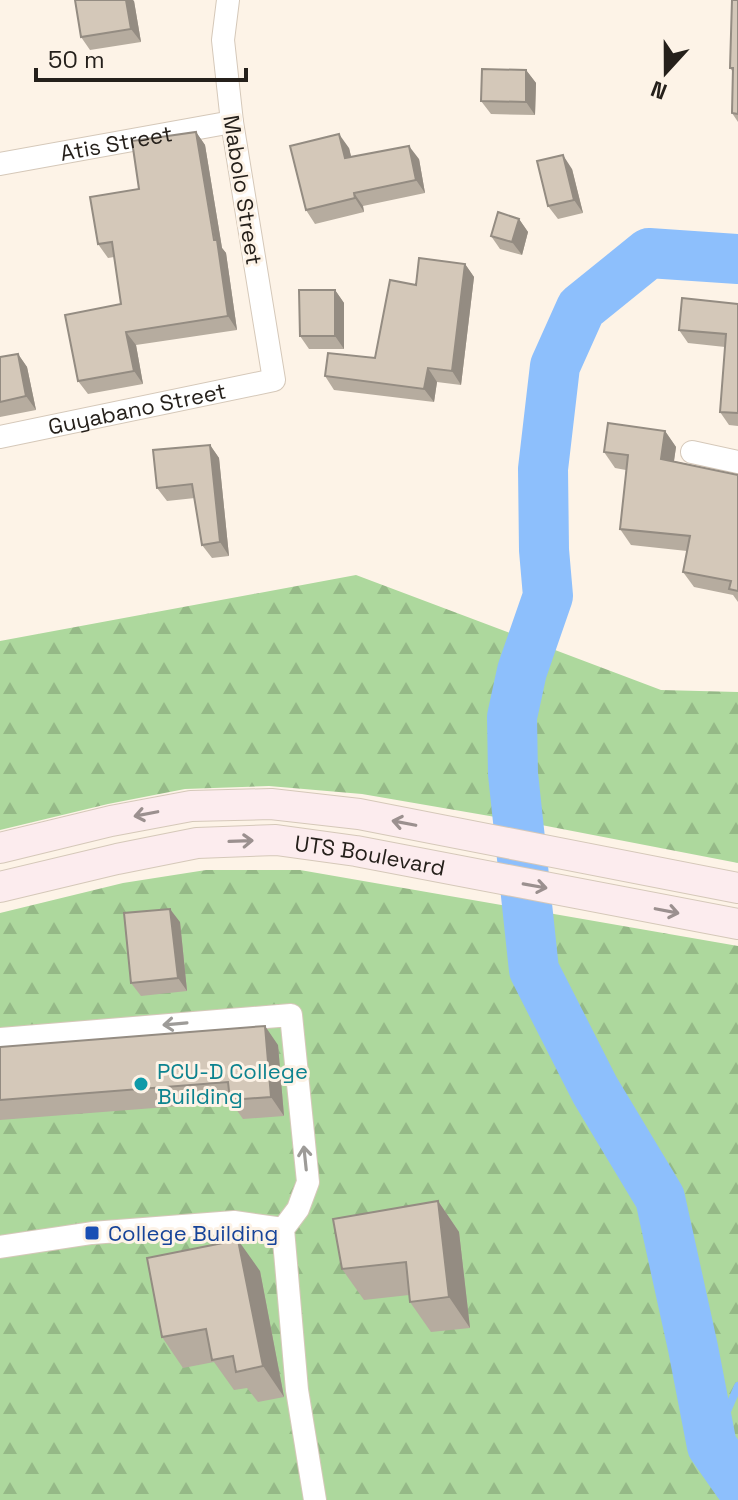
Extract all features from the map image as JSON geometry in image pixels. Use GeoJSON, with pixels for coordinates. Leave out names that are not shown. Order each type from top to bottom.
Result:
{"type":"FeatureCollection","features":[{"type":"Feature","properties":{"kind":"main road","name":"UTS Boulevard"},"geometry":{"type":"LineString","coordinates":[[0,848],[111,821],[191,806],[271,804],[359,814],[738,888]]}},
{"type":"Feature","properties":{"kind":"main road","name":"UTS Boulevard"},"geometry":{"type":"LineString","coordinates":[[0,887],[197,843],[276,840],[356,851],[738,924]]}},
{"type":"Feature","properties":{"kind":"street","name":"Mabolo Street"},"geometry":{"type":"LineString","coordinates":[[228,0],[223,40],[232,122],[274,380]]}},
{"type":"Feature","properties":{"kind":"street","name":"Atis Street"},"geometry":{"type":"LineString","coordinates":[[0,164],[232,122]]}},
{"type":"Feature","properties":{"kind":"street","name":"Guyabano Street"},"geometry":{"type":"LineString","coordinates":[[0,437],[274,380]]}},
{"type":"Feature","properties":{"kind":"street"},"geometry":{"type":"LineString","coordinates":[[692,452],[738,462]]}},
{"type":"Feature","properties":{"kind":"street"},"geometry":{"type":"LineString","coordinates":[[0,1039],[291,1015],[308,1182],[298,1209],[283,1229],[297,1390],[315,1500]]}},
{"type":"Feature","properties":{"kind":"street"},"geometry":{"type":"LineString","coordinates":[[0,1247],[92,1233],[234,1222],[283,1229]]}},
{"type":"Feature","properties":{"kind":"green space"},"geometry":{"type":"Polygon","coordinates":[[[356,575],[661,690],[738,692],[738,863],[362,794],[269,786],[185,789],[0,830],[0,641],[356,575]]]}},
{"type":"Feature","properties":{"kind":"green space"},"geometry":{"type":"Polygon","coordinates":[[[206,870],[300,870],[738,946],[738,1500],[0,1500],[0,913],[123,883],[206,870]]]}},
{"type":"Feature","properties":{"kind":"building"},"geometry":{"type":"Polygon","coordinates":[[[75,0],[126,0],[131,29],[81,37],[75,0]]]}},
{"type":"Feature","properties":{"kind":"building"},"geometry":{"type":"Polygon","coordinates":[[[732,0],[738,0],[738,114],[732,113],[732,0]]]}},
{"type":"Feature","properties":{"kind":"building"},"geometry":{"type":"Polygon","coordinates":[[[482,69],[526,70],[526,102],[481,101],[482,69]]]}},
{"type":"Feature","properties":{"kind":"building"},"geometry":{"type":"Polygon","coordinates":[[[196,132],[228,316],[126,332],[134,371],[78,381],[65,315],[121,304],[112,242],[98,244],[90,197],[139,189],[132,141],[196,132]]]}},
{"type":"Feature","properties":{"kind":"building"},"geometry":{"type":"Polygon","coordinates":[[[339,134],[345,158],[409,146],[416,180],[354,193],[355,198],[306,210],[290,146],[339,134]]]}},
{"type":"Feature","properties":{"kind":"building"},"geometry":{"type":"Polygon","coordinates":[[[563,155],[574,200],[548,206],[537,161],[563,155]]]}},
{"type":"Feature","properties":{"kind":"building"},"geometry":{"type":"Polygon","coordinates":[[[498,212],[519,219],[512,242],[491,236],[498,212]]]}},
{"type":"Feature","properties":{"kind":"building"},"geometry":{"type":"Polygon","coordinates":[[[419,258],[465,264],[452,371],[428,368],[424,389],[325,376],[328,353],[375,358],[390,280],[416,285],[419,258]]]}},
{"type":"Feature","properties":{"kind":"building"},"geometry":{"type":"Polygon","coordinates":[[[299,290],[335,290],[335,336],[300,336],[299,290]]]}},
{"type":"Feature","properties":{"kind":"building"},"geometry":{"type":"Polygon","coordinates":[[[682,298],[738,304],[738,413],[720,412],[726,334],[679,330],[682,298]]]}},
{"type":"Feature","properties":{"kind":"building"},"geometry":{"type":"Polygon","coordinates":[[[18,354],[26,396],[0,402],[0,357],[18,354]]]}},
{"type":"Feature","properties":{"kind":"building"},"geometry":{"type":"Polygon","coordinates":[[[608,423],[665,431],[661,459],[738,475],[738,591],[729,589],[731,581],[683,572],[690,536],[620,529],[628,455],[604,452],[608,423]]]}},
{"type":"Feature","properties":{"kind":"building"},"geometry":{"type":"Polygon","coordinates":[[[210,445],[220,542],[202,545],[192,484],[157,488],[153,450],[210,445]]]}},
{"type":"Feature","properties":{"kind":"building"},"geometry":{"type":"Polygon","coordinates":[[[170,909],[178,978],[131,983],[124,913],[170,909]]]}},
{"type":"Feature","properties":{"kind":"building","name":"PCU-D College Building"},"geometry":{"type":"Polygon","coordinates":[[[265,1026],[271,1097],[230,1100],[228,1082],[0,1100],[0,1047],[265,1026]]]}},
{"type":"Feature","properties":{"kind":"building"},"geometry":{"type":"Polygon","coordinates":[[[438,1201],[449,1297],[410,1302],[406,1262],[342,1269],[333,1219],[438,1201]]]}},
{"type":"Feature","properties":{"kind":"building"},"geometry":{"type":"Polygon","coordinates":[[[238,1240],[263,1366],[236,1372],[233,1356],[212,1360],[206,1329],[162,1337],[147,1258],[238,1240]]]}},
{"type":"Feature","properties":{"kind":"waterway"},"geometry":{"type":"LineString","coordinates":[[738,259],[649,253],[581,308],[555,366],[543,469],[548,596],[522,671],[512,717],[513,774],[534,970],[595,1090],[660,1198],[712,1446],[738,1483]]}},
{"type":"Feature","properties":{"kind":"waterway"},"geometry":{"type":"LineString","coordinates":[[712,1446],[738,1386]]}},
{"type":"Feature","properties":{"kind":"place","name":"PCU-D College Building"},"geometry":{"type":"Point","coordinates":[141,1084]}},
{"type":"Feature","properties":{"kind":"place","name":"College Building"},"geometry":{"type":"Point","coordinates":[92,1233]}}]}
